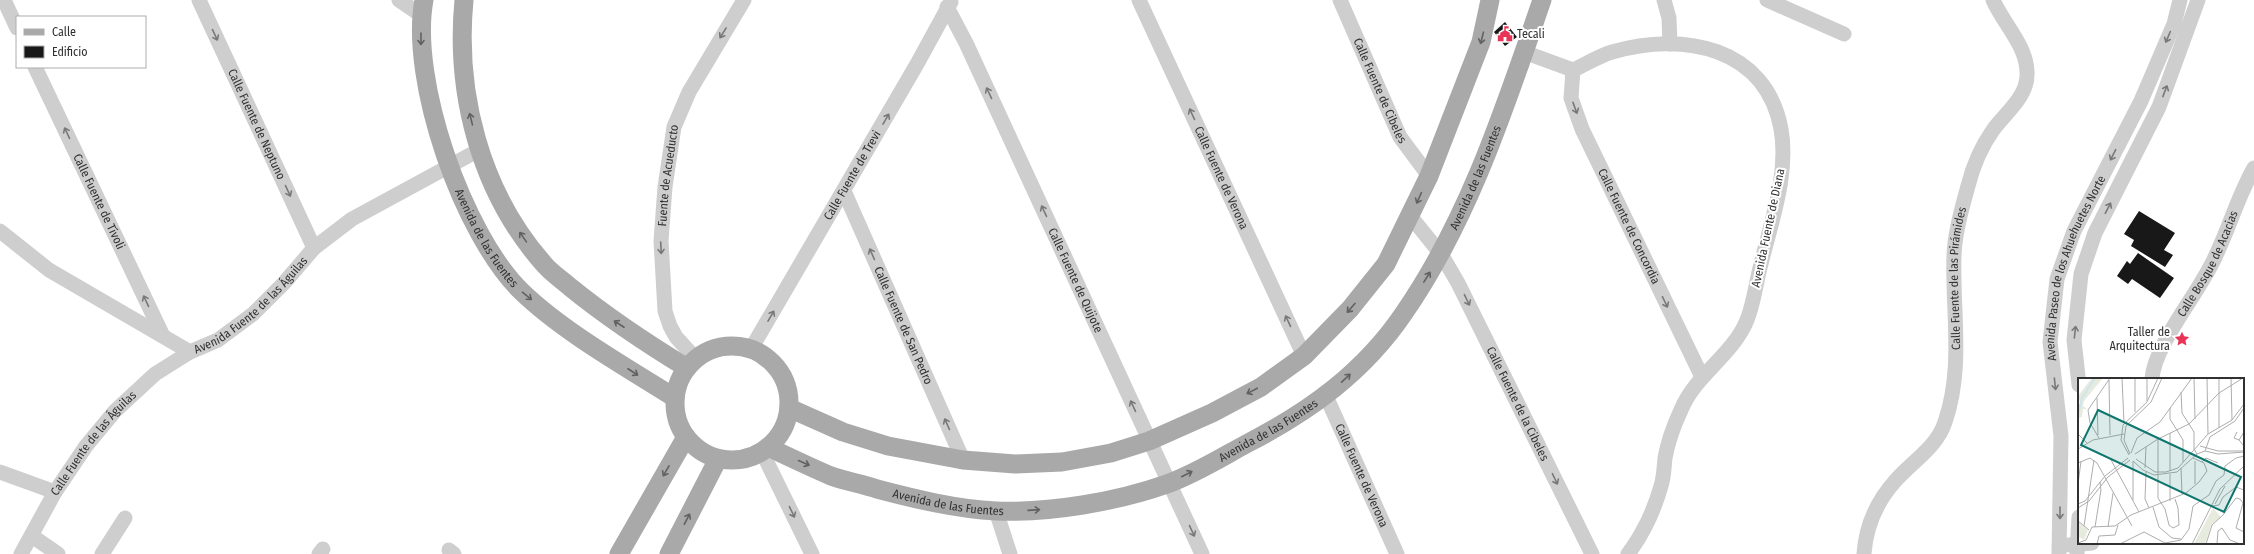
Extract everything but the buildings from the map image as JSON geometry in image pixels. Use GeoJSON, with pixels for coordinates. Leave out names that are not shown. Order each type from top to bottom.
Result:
{"type":"FeatureCollection","features":[{"type":"Feature","properties":{"kind":"main road"},"geometry":{"type":"LineString","coordinates":[[464,0],[461,34],[463,74],[468,104],[479,150],[502,203],[522,236],[543,264],[602,313],[691,364]]}},
{"type":"Feature","properties":{"kind":"main road"},"geometry":{"type":"LineString","coordinates":[[789,408],[843,432],[888,446],[963,460],[1015,464],[1062,462],[1111,453],[1150,441],[1212,413],[1260,387],[1304,356],[1350,309],[1386,264],[1411,217],[1429,176],[1481,42],[1490,0]]}},
{"type":"Feature","properties":{"kind":"main road","name":"Avenida de las Fuentes"},"geometry":{"type":"LineString","coordinates":[[765,450],[833,476],[894,493],[955,506],[996,511],[1033,510],[1077,505],[1169,484],[1275,429],[1326,396],[1361,364],[1403,315],[1441,254],[1469,198],[1542,0]]}},
{"type":"Feature","properties":{"kind":"main road","name":"Avenida de las Fuentes"},"geometry":{"type":"LineString","coordinates":[[423,7],[421,45],[427,90],[450,165],[489,251],[521,291],[558,321],[675,398]]}},
{"type":"Feature","properties":{"kind":"main road"},"geometry":{"type":"LineString","coordinates":[[737,346],[752,349],[765,356],[776,366],[784,379],[789,393],[789,408],[786,423],[779,436],[765,450],[748,458],[733,460],[718,459],[700,451],[686,437],[677,418],[675,398],[679,383],[691,364],[708,351],[722,347],[737,346]]}},
{"type":"Feature","properties":{"kind":"main road"},"geometry":{"type":"LineString","coordinates":[[619,554],[686,437]]}},
{"type":"Feature","properties":{"kind":"main road"},"geometry":{"type":"LineString","coordinates":[[669,554],[718,459]]}},
{"type":"Feature","properties":{"kind":"street"},"geometry":{"type":"LineString","coordinates":[[4,0],[16,26]]}},
{"type":"Feature","properties":{"kind":"street","name":"Calle Fuente de Neptuno"},"geometry":{"type":"LineString","coordinates":[[199,0],[314,248]]}},
{"type":"Feature","properties":{"kind":"street"},"geometry":{"type":"LineString","coordinates":[[399,0],[423,7]]}},
{"type":"Feature","properties":{"kind":"street","name":"Fuente de Acueducto"},"geometry":{"type":"LineString","coordinates":[[691,364],[670,326],[665,311],[661,241],[666,180],[674,127],[689,92],[744,0]]}},
{"type":"Feature","properties":{"kind":"street","name":"Calle Fuente de Verona"},"geometry":{"type":"LineString","coordinates":[[1140,0],[1304,356]]}},
{"type":"Feature","properties":{"kind":"street","name":"Calle Fuente de Cibeles"},"geometry":{"type":"LineString","coordinates":[[1340,0],[1400,137],[1429,176]]}},
{"type":"Feature","properties":{"kind":"street"},"geometry":{"type":"LineString","coordinates":[[1664,0],[1669,18],[1670,44]]}},
{"type":"Feature","properties":{"kind":"street"},"geometry":{"type":"LineString","coordinates":[[1767,0],[1844,34]]}},
{"type":"Feature","properties":{"kind":"street","name":"Calle Fuente de las Pirámides"},"geometry":{"type":"LineString","coordinates":[[1864,554],[1867,528],[1876,506],[1896,480],[1928,450],[1945,423],[1956,369],[1954,254],[1962,206],[1974,164],[1993,130],[2010,111],[2024,90],[2028,72],[2023,52],[1993,0]]}},
{"type":"Feature","properties":{"kind":"street","name":"Avenida Paseo de los Ahuehuetes Norte"},"geometry":{"type":"LineString","coordinates":[[2060,549],[2060,436],[2050,342],[2056,279],[2074,231],[2141,101],[2174,24],[2180,0]]}},
{"type":"Feature","properties":{"kind":"street","name":"Avenida Paseo de los Ahuehuetes Norte"},"geometry":{"type":"LineString","coordinates":[[2078,378],[2074,340],[2081,274],[2095,233],[2159,107],[2198,0]]}},
{"type":"Feature","properties":{"kind":"street","name":"Calle Fuente de Trevi"},"geometry":{"type":"LineString","coordinates":[[752,349],[917,64],[949,4]]}},
{"type":"Feature","properties":{"kind":"street","name":"Calle Fuente de Quijote"},"geometry":{"type":"LineString","coordinates":[[949,4],[1202,554]]}},
{"type":"Feature","properties":{"kind":"street","name":"Avenida Fuente de Diana"},"geometry":{"type":"LineString","coordinates":[[1573,70],[1611,52],[1649,45],[1670,44],[1703,46],[1735,59],[1760,80],[1775,104],[1781,131],[1782,163],[1776,205],[1746,321],[1733,344],[1702,377],[1682,407],[1673,428],[1665,456],[1662,485],[1652,512],[1637,542],[1628,554]]}},
{"type":"Feature","properties":{"kind":"street"},"geometry":{"type":"LineString","coordinates":[[1524,52],[1573,70]]}},
{"type":"Feature","properties":{"kind":"street","name":"Calle Fuente de Tívoli"},"geometry":{"type":"LineString","coordinates":[[35,68],[163,336]]}},
{"type":"Feature","properties":{"kind":"street","name":"Calle Fuente de Concordia"},"geometry":{"type":"LineString","coordinates":[[1573,70],[1571,98],[1582,129],[1702,377]]}},
{"type":"Feature","properties":{"kind":"street","name":"Avenida Fuente de las Águilas"},"geometry":{"type":"LineString","coordinates":[[0,231],[49,270],[190,352],[218,340],[253,314],[284,283],[314,248],[352,219],[479,150]]}},
{"type":"Feature","properties":{"kind":"street","name":"Calle Bosque de Acacias"},"geometry":{"type":"LineString","coordinates":[[2152,378],[2152,370],[2166,340],[2201,286],[2217,255],[2236,203],[2254,168]]}},
{"type":"Feature","properties":{"kind":"street","name":"Calle Fuente de San Pedro"},"geometry":{"type":"LineString","coordinates":[[844,191],[963,460]]}},
{"type":"Feature","properties":{"kind":"street","name":"Calle Fuente de la Cibeles"},"geometry":{"type":"LineString","coordinates":[[1411,217],[1441,254],[1458,283],[1592,554]]}},
{"type":"Feature","properties":{"kind":"street","name":"Calle Fuente de las Águilas"},"geometry":{"type":"LineString","coordinates":[[21,554],[55,492],[86,446],[115,411],[155,374],[190,352]]}},
{"type":"Feature","properties":{"kind":"street","name":"Calle Fuente de Verona"},"geometry":{"type":"LineString","coordinates":[[1326,396],[1397,554]]}},
{"type":"Feature","properties":{"kind":"street"},"geometry":{"type":"LineString","coordinates":[[765,450],[812,554]]}},
{"type":"Feature","properties":{"kind":"street"},"geometry":{"type":"LineString","coordinates":[[0,472],[55,492]]}},
{"type":"Feature","properties":{"kind":"street"},"geometry":{"type":"LineString","coordinates":[[996,511],[1010,554]]}},
{"type":"Feature","properties":{"kind":"street"},"geometry":{"type":"LineString","coordinates":[[102,554],[125,518]]}},
{"type":"Feature","properties":{"kind":"street"},"geometry":{"type":"LineString","coordinates":[[2077,550],[2078,534]]}},
{"type":"Feature","properties":{"kind":"street"},"geometry":{"type":"LineString","coordinates":[[32,536],[58,554]]}},
{"type":"Feature","properties":{"kind":"street"},"geometry":{"type":"LineString","coordinates":[[2060,549],[2077,550],[2090,544]]}},
{"type":"Feature","properties":{"kind":"place","name":"Tecali"},"geometry":{"type":"Point","coordinates":[1505,34]}},
{"type":"Feature","properties":{"kind":"place","name":"Taller de Arquitectura"},"geometry":{"type":"Point","coordinates":[2182,339]}}]}
